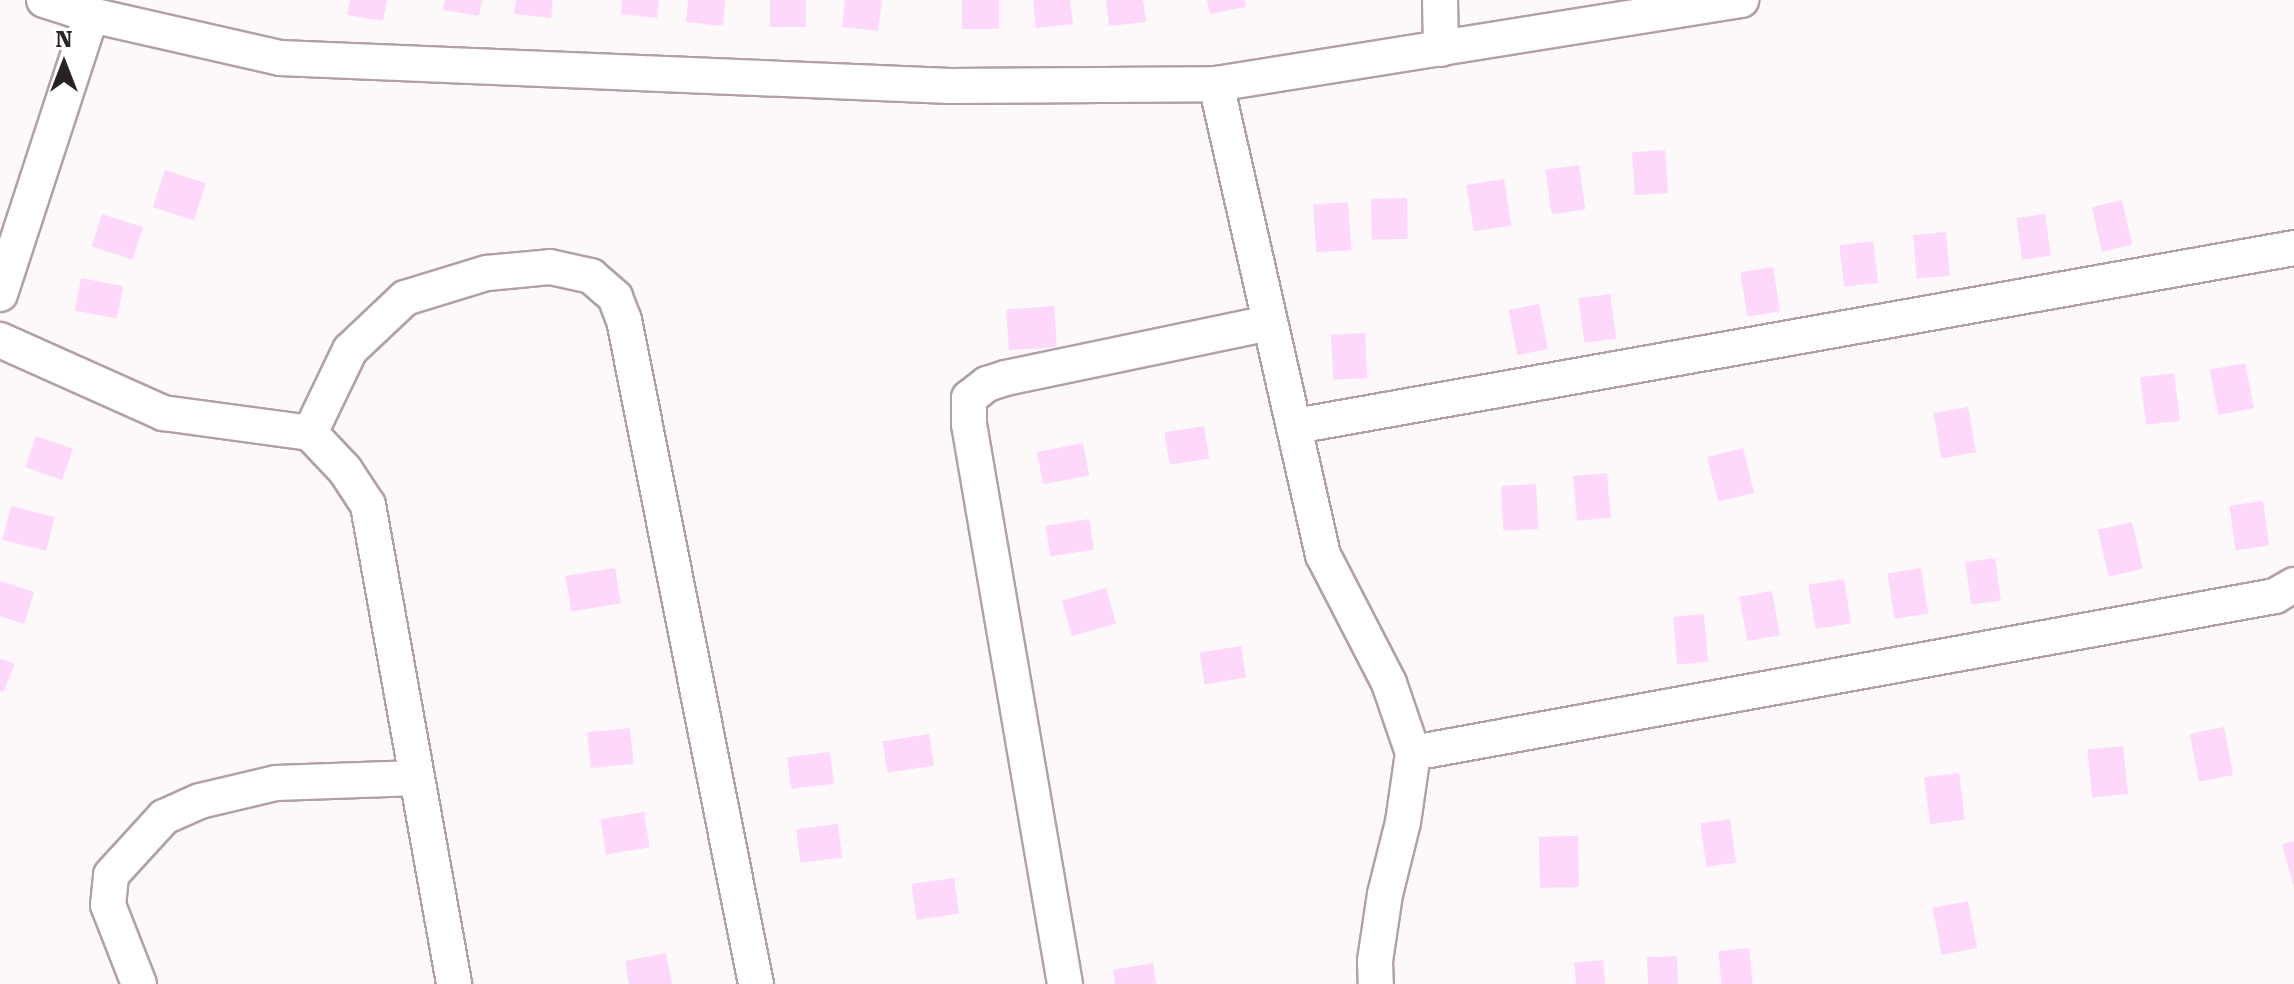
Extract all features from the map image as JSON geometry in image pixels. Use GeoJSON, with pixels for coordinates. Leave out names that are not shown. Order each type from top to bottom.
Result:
{"type":"FeatureCollection","features":[{"type":"Feature","properties":{"kind":"street"},"geometry":{"type":"LineString","coordinates":[[44,0],[91,15],[280,58],[950,86],[1216,84],[1741,0]]}},
{"type":"Feature","properties":{"kind":"street"},"geometry":{"type":"LineString","coordinates":[[1440,0],[1441,49]]}},
{"type":"Feature","properties":{"kind":"street"},"geometry":{"type":"LineString","coordinates":[[0,294],[91,15]]}},
{"type":"Feature","properties":{"kind":"street"},"geometry":{"type":"LineString","coordinates":[[1216,84],[1323,555],[1389,683],[1413,753],[1403,822],[1385,894],[1375,961],[1376,984]]}},
{"type":"Feature","properties":{"kind":"street"},"geometry":{"type":"LineString","coordinates":[[1296,426],[2294,248]]}},
{"type":"Feature","properties":{"kind":"street"},"geometry":{"type":"LineString","coordinates":[[310,433],[350,350],[405,298],[487,273],[550,267],[591,276],[615,297],[624,320],[756,984]]}},
{"type":"Feature","properties":{"kind":"street"},"geometry":{"type":"LineString","coordinates":[[1065,984],[969,424],[969,398],[987,384],[1006,378],[1269,323]]}},
{"type":"Feature","properties":{"kind":"street"},"geometry":{"type":"LineString","coordinates":[[0,340],[163,413],[310,433],[345,470],[368,505],[454,984]]}},
{"type":"Feature","properties":{"kind":"street"},"geometry":{"type":"LineString","coordinates":[[1413,753],[2275,596],[2294,585]]}},
{"type":"Feature","properties":{"kind":"street"},"geometry":{"type":"LineString","coordinates":[[139,984],[108,905],[111,875],[164,817],[200,801],[276,783],[417,778]]}},
{"type":"Feature","properties":{"kind":"building"},"geometry":{"type":"Polygon","coordinates":[[[350,0],[387,0],[383,21],[347,15],[350,0]]]}},
{"type":"Feature","properties":{"kind":"building"},"geometry":{"type":"Polygon","coordinates":[[[445,0],[482,0],[479,16],[443,10],[445,0]]]}},
{"type":"Feature","properties":{"kind":"building"},"geometry":{"type":"Polygon","coordinates":[[[516,0],[553,0],[551,18],[514,14],[516,0]]]}},
{"type":"Feature","properties":{"kind":"building"},"geometry":{"type":"Polygon","coordinates":[[[622,0],[659,0],[657,18],[621,14],[622,0]]]}},
{"type":"Feature","properties":{"kind":"building"},"geometry":{"type":"Polygon","coordinates":[[[688,0],[725,0],[723,26],[686,22],[688,0]]]}},
{"type":"Feature","properties":{"kind":"building"},"geometry":{"type":"Polygon","coordinates":[[[770,0],[806,0],[806,27],[770,27],[770,0]]]}},
{"type":"Feature","properties":{"kind":"building"},"geometry":{"type":"Polygon","coordinates":[[[845,0],[882,0],[878,31],[842,27],[845,0]]]}},
{"type":"Feature","properties":{"kind":"building"},"geometry":{"type":"Polygon","coordinates":[[[962,0],[999,0],[999,29],[962,29],[962,0]]]}},
{"type":"Feature","properties":{"kind":"building"},"geometry":{"type":"Polygon","coordinates":[[[1033,0],[1070,0],[1073,24],[1036,28],[1033,0]]]}},
{"type":"Feature","properties":{"kind":"building"},"geometry":{"type":"Polygon","coordinates":[[[1106,0],[1143,0],[1146,22],[1109,26],[1106,0]]]}},
{"type":"Feature","properties":{"kind":"building"},"geometry":{"type":"Polygon","coordinates":[[[1207,0],[1245,0],[1246,7],[1210,14],[1207,0]]]}},
{"type":"Feature","properties":{"kind":"building"},"geometry":{"type":"Polygon","coordinates":[[[1665,150],[1668,193],[1635,195],[1632,152],[1665,150]]]}},
{"type":"Feature","properties":{"kind":"building"},"geometry":{"type":"Polygon","coordinates":[[[1579,165],[1585,210],[1552,214],[1545,170],[1579,165]]]}},
{"type":"Feature","properties":{"kind":"building"},"geometry":{"type":"Polygon","coordinates":[[[165,170],[206,183],[194,220],[153,207],[165,170]]]}},
{"type":"Feature","properties":{"kind":"building"},"geometry":{"type":"Polygon","coordinates":[[[1504,179],[1511,225],[1474,231],[1466,185],[1504,179]]]}},
{"type":"Feature","properties":{"kind":"building"},"geometry":{"type":"Polygon","coordinates":[[[1407,198],[1408,239],[1372,240],[1371,199],[1407,198]]]}},
{"type":"Feature","properties":{"kind":"building"},"geometry":{"type":"Polygon","coordinates":[[[2122,200],[2132,245],[2102,252],[2092,207],[2122,200]]]}},
{"type":"Feature","properties":{"kind":"building"},"geometry":{"type":"Polygon","coordinates":[[[1348,202],[1351,250],[1316,252],[1313,204],[1348,202]]]}},
{"type":"Feature","properties":{"kind":"building"},"geometry":{"type":"Polygon","coordinates":[[[102,214],[143,227],[132,260],[91,246],[102,214]]]}},
{"type":"Feature","properties":{"kind":"building"},"geometry":{"type":"Polygon","coordinates":[[[2045,214],[2051,256],[2022,260],[2016,218],[2045,214]]]}},
{"type":"Feature","properties":{"kind":"building"},"geometry":{"type":"Polygon","coordinates":[[[1946,232],[1950,276],[1917,279],[1913,235],[1946,232]]]}},
{"type":"Feature","properties":{"kind":"building"},"geometry":{"type":"Polygon","coordinates":[[[1873,241],[1878,283],[1844,287],[1839,245],[1873,241]]]}},
{"type":"Feature","properties":{"kind":"building"},"geometry":{"type":"Polygon","coordinates":[[[1773,267],[1780,311],[1747,317],[1740,272],[1773,267]]]}},
{"type":"Feature","properties":{"kind":"building"},"geometry":{"type":"Polygon","coordinates":[[[81,278],[123,286],[117,319],[75,310],[81,278]]]}},
{"type":"Feature","properties":{"kind":"building"},"geometry":{"type":"Polygon","coordinates":[[[1610,294],[1616,339],[1585,343],[1578,298],[1610,294]]]}},
{"type":"Feature","properties":{"kind":"building"},"geometry":{"type":"Polygon","coordinates":[[[1539,304],[1548,349],[1517,355],[1509,310],[1539,304]]]}},
{"type":"Feature","properties":{"kind":"building"},"geometry":{"type":"Polygon","coordinates":[[[1054,306],[1057,347],[1009,350],[1006,309],[1054,306]]]}},
{"type":"Feature","properties":{"kind":"building"},"geometry":{"type":"Polygon","coordinates":[[[1365,333],[1367,378],[1333,380],[1331,335],[1365,333]]]}},
{"type":"Feature","properties":{"kind":"building"},"geometry":{"type":"Polygon","coordinates":[[[2245,363],[2254,408],[2218,415],[2210,370],[2245,363]]]}},
{"type":"Feature","properties":{"kind":"building"},"geometry":{"type":"Polygon","coordinates":[[[2174,373],[2180,421],[2146,425],[2140,377],[2174,373]]]}},
{"type":"Feature","properties":{"kind":"building"},"geometry":{"type":"Polygon","coordinates":[[[1968,407],[1976,452],[1942,458],[1934,413],[1968,407]]]}},
{"type":"Feature","properties":{"kind":"building"},"geometry":{"type":"Polygon","coordinates":[[[1204,426],[1209,459],[1170,465],[1164,432],[1204,426]]]}},
{"type":"Feature","properties":{"kind":"building"},"geometry":{"type":"Polygon","coordinates":[[[36,436],[73,449],[62,480],[25,467],[36,436]]]}},
{"type":"Feature","properties":{"kind":"building"},"geometry":{"type":"Polygon","coordinates":[[[1083,443],[1089,475],[1043,484],[1037,452],[1083,443]]]}},
{"type":"Feature","properties":{"kind":"building"},"geometry":{"type":"Polygon","coordinates":[[[1743,448],[1754,493],[1718,502],[1707,457],[1743,448]]]}},
{"type":"Feature","properties":{"kind":"building"},"geometry":{"type":"Polygon","coordinates":[[[1607,473],[1611,518],[1577,521],[1573,476],[1607,473]]]}},
{"type":"Feature","properties":{"kind":"building"},"geometry":{"type":"Polygon","coordinates":[[[1536,484],[1538,529],[1503,531],[1501,486],[1536,484]]]}},
{"type":"Feature","properties":{"kind":"building"},"geometry":{"type":"Polygon","coordinates":[[[2263,501],[2269,546],[2236,550],[2229,506],[2263,501]]]}},
{"type":"Feature","properties":{"kind":"building"},"geometry":{"type":"Polygon","coordinates":[[[11,506],[55,517],[46,551],[3,540],[11,506]]]}},
{"type":"Feature","properties":{"kind":"building"},"geometry":{"type":"Polygon","coordinates":[[[1089,519],[1094,550],[1050,557],[1046,526],[1089,519]]]}},
{"type":"Feature","properties":{"kind":"building"},"geometry":{"type":"Polygon","coordinates":[[[2132,522],[2143,569],[2109,577],[2098,530],[2132,522]]]}},
{"type":"Feature","properties":{"kind":"building"},"geometry":{"type":"Polygon","coordinates":[[[1995,558],[2001,601],[1971,605],[1965,562],[1995,558]]]}},
{"type":"Feature","properties":{"kind":"building"},"geometry":{"type":"Polygon","coordinates":[[[615,568],[621,604],[571,611],[566,576],[615,568]]]}},
{"type":"Feature","properties":{"kind":"building"},"geometry":{"type":"Polygon","coordinates":[[[1921,568],[1928,613],[1895,619],[1887,573],[1921,568]]]}},
{"type":"Feature","properties":{"kind":"building"},"geometry":{"type":"Polygon","coordinates":[[[1844,579],[1851,623],[1815,629],[1808,585],[1844,579]]]}},
{"type":"Feature","properties":{"kind":"building"},"geometry":{"type":"Polygon","coordinates":[[[0,581],[34,592],[24,624],[0,616],[0,581]]]}},
{"type":"Feature","properties":{"kind":"building"},"geometry":{"type":"Polygon","coordinates":[[[1106,588],[1116,624],[1072,636],[1062,601],[1106,588]]]}},
{"type":"Feature","properties":{"kind":"building"},"geometry":{"type":"Polygon","coordinates":[[[1772,591],[1780,635],[1747,641],[1740,597],[1772,591]]]}},
{"type":"Feature","properties":{"kind":"building"},"geometry":{"type":"Polygon","coordinates":[[[1704,614],[1708,662],[1677,665],[1673,617],[1704,614]]]}},
{"type":"Feature","properties":{"kind":"building"},"geometry":{"type":"Polygon","coordinates":[[[1241,646],[1246,678],[1205,684],[1200,653],[1241,646]]]}},
{"type":"Feature","properties":{"kind":"building"},"geometry":{"type":"Polygon","coordinates":[[[0,658],[15,664],[3,692],[0,691],[0,658]]]}},
{"type":"Feature","properties":{"kind":"building"},"geometry":{"type":"Polygon","coordinates":[[[2224,727],[2233,775],[2199,782],[2190,734],[2224,727]]]}},
{"type":"Feature","properties":{"kind":"building"},"geometry":{"type":"Polygon","coordinates":[[[630,728],[634,764],[591,768],[587,732],[630,728]]]}},
{"type":"Feature","properties":{"kind":"building"},"geometry":{"type":"Polygon","coordinates":[[[929,734],[934,766],[888,773],[883,741],[929,734]]]}},
{"type":"Feature","properties":{"kind":"building"},"geometry":{"type":"Polygon","coordinates":[[[2123,746],[2128,794],[2092,798],[2087,750],[2123,746]]]}},
{"type":"Feature","properties":{"kind":"building"},"geometry":{"type":"Polygon","coordinates":[[[830,752],[834,784],[791,789],[787,757],[830,752]]]}},
{"type":"Feature","properties":{"kind":"building"},"geometry":{"type":"Polygon","coordinates":[[[1959,773],[1965,820],[1930,824],[1924,777],[1959,773]]]}},
{"type":"Feature","properties":{"kind":"building"},"geometry":{"type":"Polygon","coordinates":[[[644,812],[650,848],[606,854],[601,819],[644,812]]]}},
{"type":"Feature","properties":{"kind":"building"},"geometry":{"type":"Polygon","coordinates":[[[1730,819],[1736,863],[1706,867],[1700,823],[1730,819]]]}},
{"type":"Feature","properties":{"kind":"building"},"geometry":{"type":"Polygon","coordinates":[[[838,824],[842,858],[800,863],[796,829],[838,824]]]}},
{"type":"Feature","properties":{"kind":"building"},"geometry":{"type":"Polygon","coordinates":[[[1578,836],[1579,887],[1540,888],[1539,837],[1578,836]]]}},
{"type":"Feature","properties":{"kind":"building"},"geometry":{"type":"Polygon","coordinates":[[[2294,841],[2294,884],[2293,884],[2282,844],[2294,841]]]}},
{"type":"Feature","properties":{"kind":"building"},"geometry":{"type":"Polygon","coordinates":[[[954,878],[959,914],[916,920],[911,884],[954,878]]]}},
{"type":"Feature","properties":{"kind":"building"},"geometry":{"type":"Polygon","coordinates":[[[1968,901],[1977,948],[1942,955],[1933,908],[1968,901]]]}},
{"type":"Feature","properties":{"kind":"building"},"geometry":{"type":"Polygon","coordinates":[[[1749,948],[1753,984],[1722,984],[1718,951],[1749,948]]]}},
{"type":"Feature","properties":{"kind":"building"},"geometry":{"type":"Polygon","coordinates":[[[666,953],[672,984],[629,984],[625,961],[666,953]]]}},
{"type":"Feature","properties":{"kind":"building"},"geometry":{"type":"Polygon","coordinates":[[[1677,956],[1678,984],[1648,984],[1647,957],[1677,956]]]}},
{"type":"Feature","properties":{"kind":"building"},"geometry":{"type":"Polygon","coordinates":[[[1603,960],[1605,984],[1576,984],[1574,963],[1603,960]]]}},
{"type":"Feature","properties":{"kind":"building"},"geometry":{"type":"Polygon","coordinates":[[[1153,963],[1156,984],[1115,984],[1113,970],[1153,963]]]}}]}
